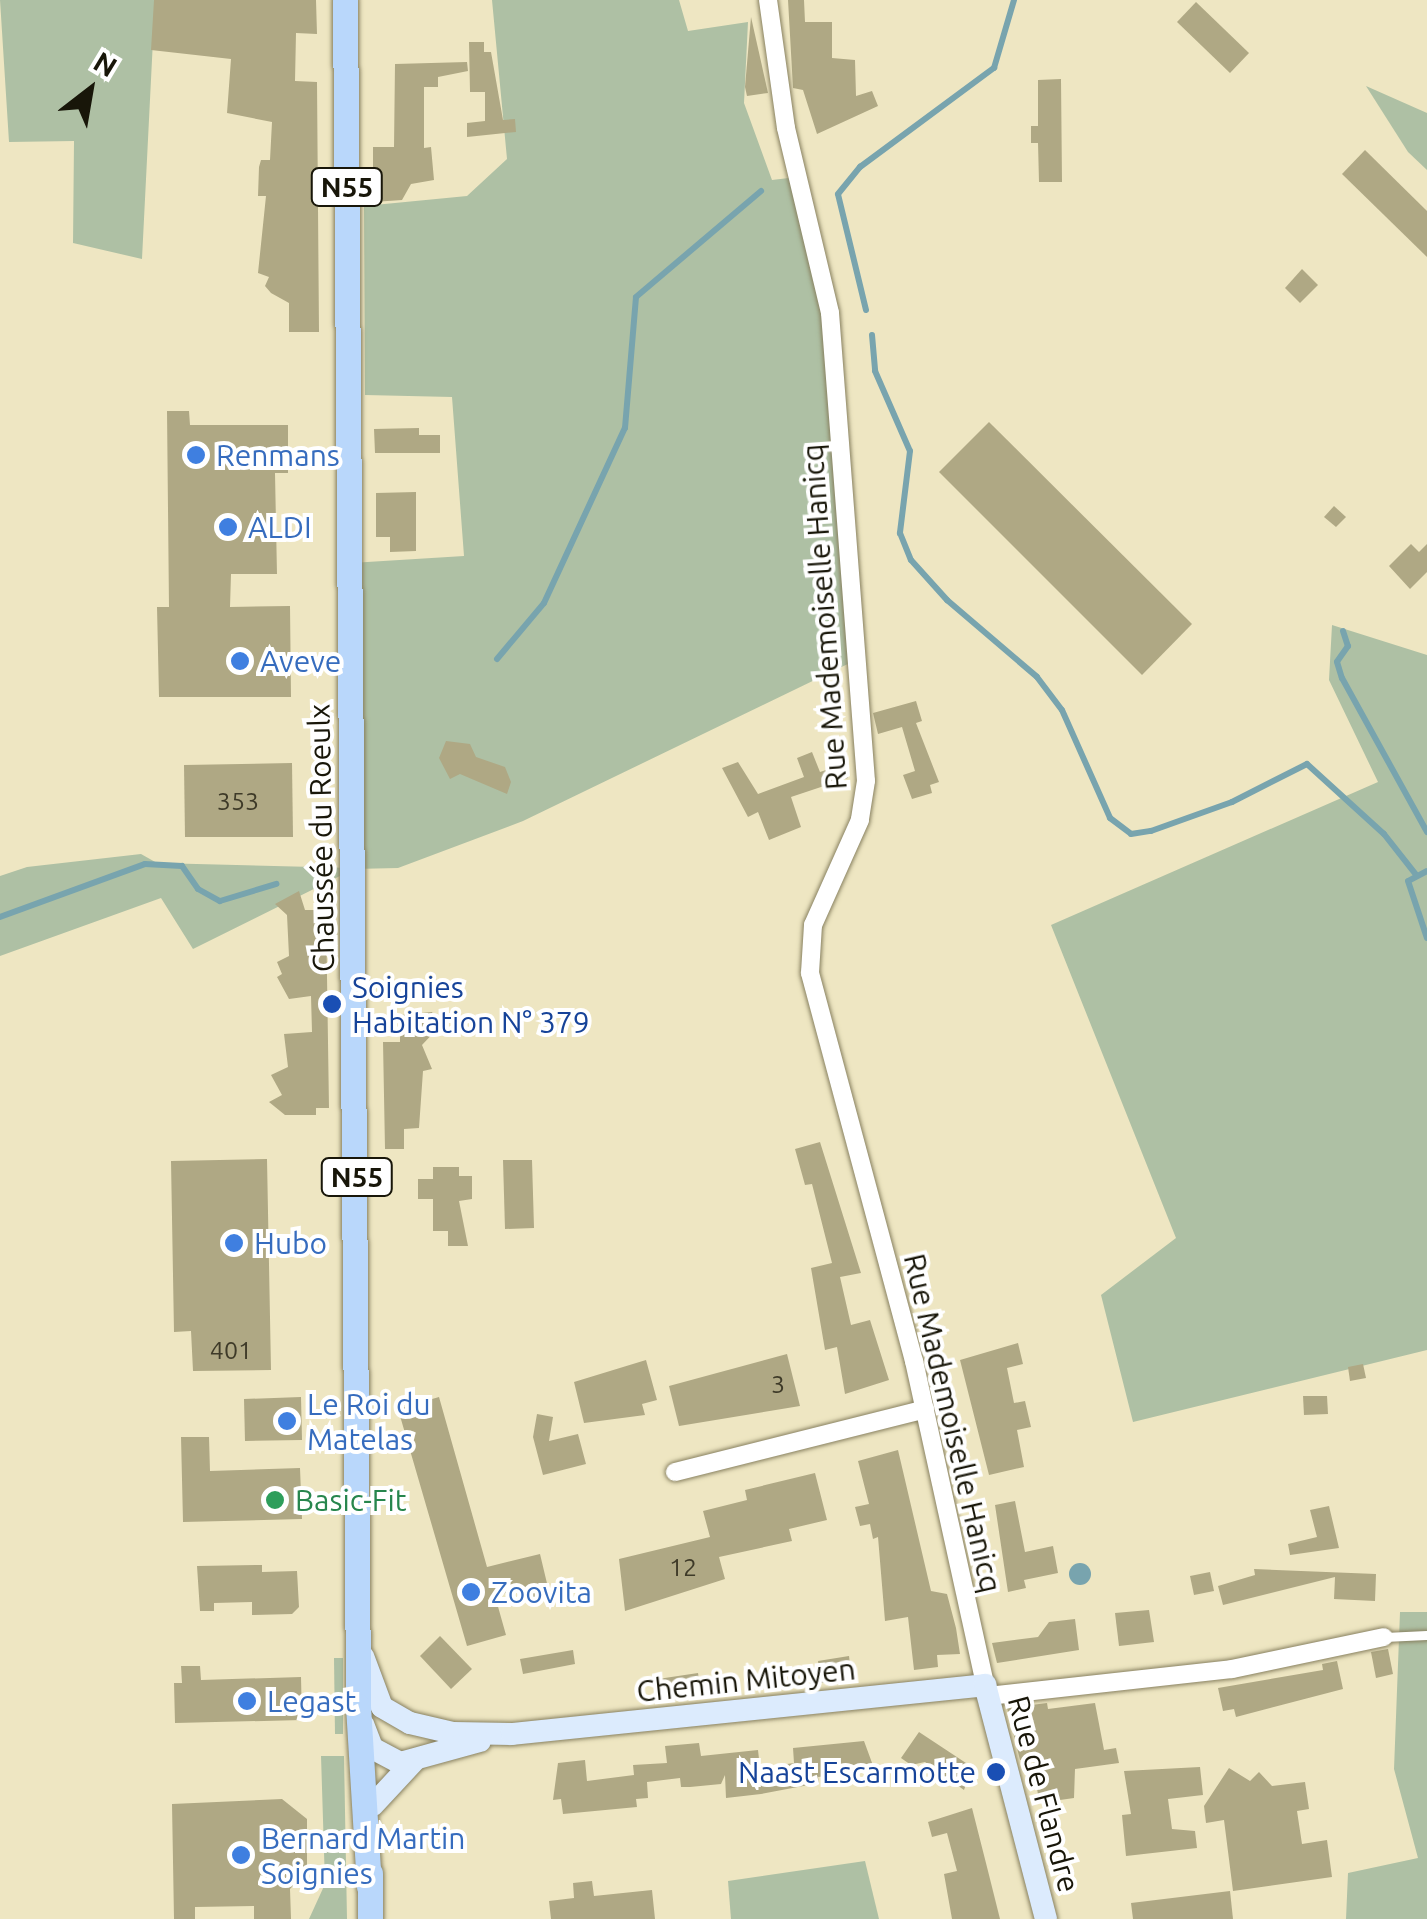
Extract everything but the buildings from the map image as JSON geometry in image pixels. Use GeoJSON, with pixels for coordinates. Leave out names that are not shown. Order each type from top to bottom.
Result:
{"type":"FeatureCollection","features":[{"type":"Feature","properties":{"kind":"main road","name":"Chaussée du Roeulx"},"geometry":{"type":"LineString","coordinates":[[345,0],[360,1674]]}},
{"type":"Feature","properties":{"kind":"main road","name":"N55"},"geometry":{"type":"LineString","coordinates":[[360,1674],[372,1748],[366,1802]]}},
{"type":"Feature","properties":{"kind":"main road","name":"N55"},"geometry":{"type":"LineString","coordinates":[[360,1674],[370,1919]]}},
{"type":"Feature","properties":{"kind":"street","name":"Rue Mademoiselle Hanicq"},"geometry":{"type":"LineString","coordinates":[[768,0],[786,128],[830,312],[866,781],[860,820],[813,924],[810,973],[925,1409],[986,1690]]}},
{"type":"Feature","properties":{"kind":"street"},"geometry":{"type":"LineString","coordinates":[[675,1472],[925,1409]]}},
{"type":"Feature","properties":{"kind":"street","name":"Chemin Mitoyen"},"geometry":{"type":"LineString","coordinates":[[512,1734],[1232,1669],[1384,1636]]}},
{"type":"Feature","properties":{"kind":"street"},"geometry":{"type":"LineString","coordinates":[[360,1643],[382,1707],[410,1723],[453,1733]]}},
{"type":"Feature","properties":{"kind":"street","name":"Rue de Flandre"},"geometry":{"type":"LineString","coordinates":[[986,1690],[1046,1919]]}},
{"type":"Feature","properties":{"kind":"street"},"geometry":{"type":"LineString","coordinates":[[388,1732],[512,1734],[414,1761],[388,1759],[372,1748],[388,1732]]}},
{"type":"Feature","properties":{"kind":"street"},"geometry":{"type":"LineString","coordinates":[[366,1802],[414,1761]]}},
{"type":"Feature","properties":{"kind":"lane"},"geometry":{"type":"LineString","coordinates":[[1384,1636],[1427,1636]]}},
{"type":"Feature","properties":{"kind":"green space"},"geometry":{"type":"Polygon","coordinates":[[[0,0],[155,0],[142,259],[73,243],[74,141],[9,142],[0,0]]]}},
{"type":"Feature","properties":{"kind":"green space"},"geometry":{"type":"Polygon","coordinates":[[[492,0],[679,0],[688,31],[748,22],[744,103],[772,180],[797,177],[826,291],[856,660],[523,821],[398,868],[354,869],[193,949],[161,898],[0,956],[0,876],[27,867],[141,854],[157,863],[354,868],[351,563],[464,556],[452,397],[365,395],[364,206],[467,196],[507,159],[492,0]]]}},
{"type":"Feature","properties":{"kind":"green space"},"geometry":{"type":"Polygon","coordinates":[[[1366,86],[1427,113],[1427,170],[1408,152],[1366,86]]]}},
{"type":"Feature","properties":{"kind":"green space"},"geometry":{"type":"Polygon","coordinates":[[[1332,625],[1427,655],[1427,1350],[1133,1422],[1101,1295],[1176,1238],[1051,925],[1378,782],[1329,680],[1332,625]]]}},
{"type":"Feature","properties":{"kind":"green space"},"geometry":{"type":"Polygon","coordinates":[[[1400,1612],[1427,1612],[1427,1919],[1346,1919],[1348,1873],[1418,1858],[1394,1769],[1400,1612]]]}},
{"type":"Feature","properties":{"kind":"green space"},"geometry":{"type":"Polygon","coordinates":[[[334,1658],[343,1658],[343,1734],[335,1734],[334,1658]]]}},
{"type":"Feature","properties":{"kind":"green space"},"geometry":{"type":"Polygon","coordinates":[[[321,1756],[344,1756],[347,1919],[309,1919],[325,1884],[321,1756]]]}},
{"type":"Feature","properties":{"kind":"green space"},"geometry":{"type":"Polygon","coordinates":[[[865,1861],[879,1919],[731,1919],[728,1881],[865,1861]]]}},
{"type":"Feature","properties":{"kind":"water"},"geometry":{"type":"Polygon","coordinates":[[[1080,1563],[1088,1566],[1088,1582],[1080,1585],[1072,1582],[1069,1574],[1072,1566],[1080,1563]]]}},
{"type":"Feature","properties":{"kind":"waterway"},"geometry":{"type":"LineString","coordinates":[[866,310],[838,194],[860,167],[994,68],[1014,0]]}},
{"type":"Feature","properties":{"kind":"waterway"},"geometry":{"type":"LineString","coordinates":[[497,659],[544,603],[625,428],[636,297],[761,191]]}},
{"type":"Feature","properties":{"kind":"waterway"},"geometry":{"type":"LineString","coordinates":[[872,335],[875,371],[910,451],[900,533],[911,560],[947,600],[1037,677],[1062,710],[1110,818],[1131,834],[1151,831],[1232,802],[1307,764],[1384,834],[1417,876]]}},
{"type":"Feature","properties":{"kind":"waterway"},"geometry":{"type":"LineString","coordinates":[[1343,631],[1348,646],[1337,662],[1342,678],[1427,832]]}},
{"type":"Feature","properties":{"kind":"waterway"},"geometry":{"type":"LineString","coordinates":[[0,917],[145,864],[182,866],[198,889],[220,901],[276,884]]}},
{"type":"Feature","properties":{"kind":"waterway"},"geometry":{"type":"LineString","coordinates":[[1427,871],[1408,881],[1427,938]]}},
{"type":"Feature","properties":{"kind":"place","name":"Renmans"},"geometry":{"type":"Point","coordinates":[196,455]}},
{"type":"Feature","properties":{"kind":"place","name":"ALDI"},"geometry":{"type":"Point","coordinates":[228,527]}},
{"type":"Feature","properties":{"kind":"place","name":"Aveve"},"geometry":{"type":"Point","coordinates":[240,661]}},
{"type":"Feature","properties":{"kind":"place","name":"Soignies Habitation N° 379"},"geometry":{"type":"Point","coordinates":[332,1004]}},
{"type":"Feature","properties":{"kind":"place","name":"Hubo"},"geometry":{"type":"Point","coordinates":[234,1243]}},
{"type":"Feature","properties":{"kind":"place","name":"Le Roi du Matelas"},"geometry":{"type":"Point","coordinates":[287,1421]}},
{"type":"Feature","properties":{"kind":"place","name":"Basic-Fit"},"geometry":{"type":"Point","coordinates":[275,1500]}},
{"type":"Feature","properties":{"kind":"place","name":"Zoovita"},"geometry":{"type":"Point","coordinates":[471,1592]}},
{"type":"Feature","properties":{"kind":"place","name":"Legast"},"geometry":{"type":"Point","coordinates":[247,1701]}},
{"type":"Feature","properties":{"kind":"place","name":"Naast Escarmotte"},"geometry":{"type":"Point","coordinates":[996,1772]}},
{"type":"Feature","properties":{"kind":"place","name":"Bernard Martin Soignies"},"geometry":{"type":"Point","coordinates":[241,1855]}}]}
